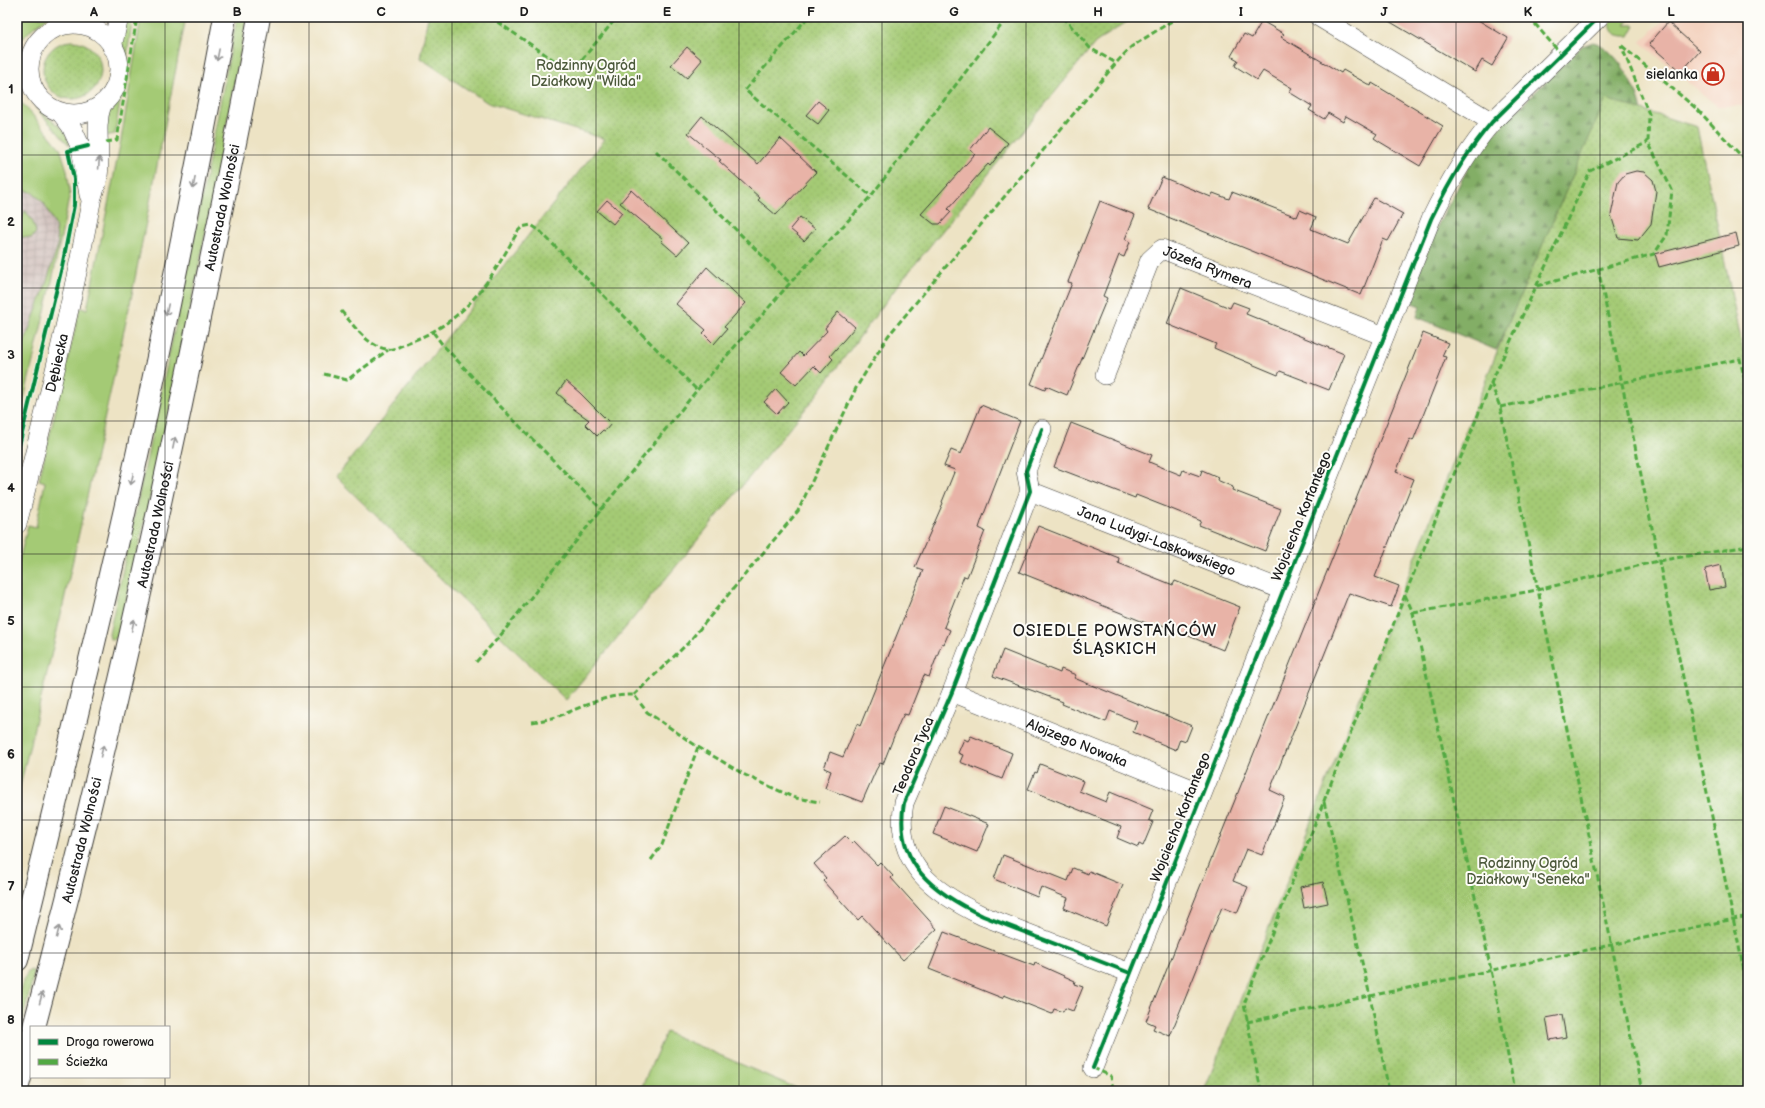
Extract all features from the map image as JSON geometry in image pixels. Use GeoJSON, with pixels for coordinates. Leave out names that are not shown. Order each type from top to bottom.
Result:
{"type":"FeatureCollection","features":[{"type":"Feature","properties":{"kind":"highway"},"geometry":{"type":"LineString","coordinates":[[17,960],[96,635],[134,470],[191,196],[225,17]]}},
{"type":"Feature","properties":{"kind":"highway","name":"Autostrada Wolności"},"geometry":{"type":"LineString","coordinates":[[34,1026],[129,641],[171,454],[248,80],[259,17]]}},
{"type":"Feature","properties":{"kind":"highway"},"geometry":{"type":"LineString","coordinates":[[17,1089],[30,1041]]}},
{"type":"Feature","properties":{"kind":"street"},"geometry":{"type":"LineString","coordinates":[[112,46],[119,17]]}},
{"type":"Feature","properties":{"kind":"street"},"geometry":{"type":"LineString","coordinates":[[1319,17],[1492,122]]}},
{"type":"Feature","properties":{"kind":"street","name":"Wojciecha Korfantego"},"geometry":{"type":"LineString","coordinates":[[1093,1068],[1431,219],[1446,188],[1469,151],[1492,122],[1599,17]]}},
{"type":"Feature","properties":{"kind":"street"},"geometry":{"type":"LineString","coordinates":[[84,21],[98,31],[112,46],[118,63],[118,78],[114,90],[102,104],[93,110],[83,114],[61,113],[44,104],[37,96],[29,76],[31,54],[38,42],[49,31],[63,25],[84,21]]}},
{"type":"Feature","properties":{"kind":"street","name":"Dębiecka"},"geometry":{"type":"LineString","coordinates":[[17,524],[76,278],[91,200],[99,168],[98,119],[102,104]]}},
{"type":"Feature","properties":{"kind":"street","name":"Dębiecka"},"geometry":{"type":"LineString","coordinates":[[61,113],[71,126],[81,148],[91,200]]}},
{"type":"Feature","properties":{"kind":"street","name":"Józefa Rymera"},"geometry":{"type":"LineString","coordinates":[[1105,375],[1150,260],[1162,249],[1384,336]]}},
{"type":"Feature","properties":{"kind":"street"},"geometry":{"type":"LineString","coordinates":[[1030,491],[1026,471],[1042,429]]}},
{"type":"Feature","properties":{"kind":"street","name":"Jana Ludygi-Laskowskiego"},"geometry":{"type":"LineString","coordinates":[[1030,491],[1283,590]]}},
{"type":"Feature","properties":{"kind":"street","name":"Teodora Tyca"},"geometry":{"type":"LineString","coordinates":[[1030,491],[952,692],[904,804],[901,820],[903,837],[917,870],[938,891],[983,916],[1130,973]]}},
{"type":"Feature","properties":{"kind":"street","name":"Alojzego Nowaka"},"geometry":{"type":"LineString","coordinates":[[952,692],[1202,793]]}},
{"type":"Feature","properties":{"kind":"shaded area","name":"sielanka"},"geometry":{"type":"Polygon","coordinates":[[[1667,17],[1748,17],[1748,106],[1717,106],[1640,42],[1667,17]]]}},
{"type":"Feature","properties":{"kind":"shaded area"},"geometry":{"type":"Polygon","coordinates":[[[17,174],[70,193],[51,286],[17,383],[17,174]]]}},
{"type":"Feature","properties":{"kind":"green space"},"geometry":{"type":"Polygon","coordinates":[[[17,17],[49,17],[35,26],[17,44],[17,17]]]}},
{"type":"Feature","properties":{"kind":"green space"},"geometry":{"type":"Polygon","coordinates":[[[125,17],[133,17],[125,71],[120,46],[125,17]]]}},
{"type":"Feature","properties":{"kind":"green space"},"geometry":{"type":"Polygon","coordinates":[[[141,17],[186,17],[131,299],[61,614],[17,799],[17,569],[28,525],[36,527],[45,482],[39,480],[80,308],[87,309],[121,140],[141,17]]]}},
{"type":"Feature","properties":{"kind":"green space"},"geometry":{"type":"Polygon","coordinates":[[[237,17],[247,17],[202,249],[154,480],[118,634],[113,640],[110,639],[109,634],[191,253],[237,17]]]}},
{"type":"Feature","properties":{"kind":"green space","name":"Rodzinny Ogród Działkowy \"Wilda\""},"geometry":{"type":"Polygon","coordinates":[[[428,17],[1134,17],[1095,43],[899,284],[812,401],[566,700],[336,477],[605,139],[488,103],[420,58],[428,17]]]}},
{"type":"Feature","properties":{"kind":"green space"},"geometry":{"type":"Polygon","coordinates":[[[1612,17],[1632,17],[1625,25],[1635,25],[1629,36],[1616,34],[1613,32],[1611,29],[1612,17]]]}},
{"type":"Feature","properties":{"kind":"green space"},"geometry":{"type":"Polygon","coordinates":[[[72,41],[83,43],[96,54],[99,59],[101,70],[99,81],[88,94],[83,97],[72,99],[61,97],[48,86],[45,81],[43,70],[45,59],[56,46],[61,43],[72,41]]]}},
{"type":"Feature","properties":{"kind":"green space"},"geometry":{"type":"Polygon","coordinates":[[[1593,42],[1610,52],[1625,71],[1636,92],[1642,112],[1606,100],[1496,350],[1417,317],[1420,306],[1407,301],[1437,227],[1469,166],[1489,138],[1582,46],[1593,42]]]}},
{"type":"Feature","properties":{"kind":"green space"},"geometry":{"type":"Polygon","coordinates":[[[123,84],[115,134],[105,136],[109,108],[121,90],[123,84]]]}},
{"type":"Feature","properties":{"kind":"green space","name":"Rodzinny Ogród Działkowy \"Seneka\""},"geometry":{"type":"Polygon","coordinates":[[[1606,99],[1697,127],[1748,374],[1748,1091],[1204,1091],[1506,329],[1606,99]]]}},
{"type":"Feature","properties":{"kind":"green space"},"geometry":{"type":"Polygon","coordinates":[[[17,100],[25,106],[60,148],[67,170],[70,193],[51,286],[17,428],[17,362],[46,284],[58,245],[55,225],[44,203],[33,193],[17,187],[17,100]]]}},
{"type":"Feature","properties":{"kind":"green space"},"geometry":{"type":"Polygon","coordinates":[[[35,107],[65,131],[70,145],[67,143],[35,107]]]}},
{"type":"Feature","properties":{"kind":"green space"},"geometry":{"type":"Polygon","coordinates":[[[25,210],[33,222],[36,232],[32,238],[21,237],[17,239],[17,223],[20,224],[25,210]]]}},
{"type":"Feature","properties":{"kind":"green space"},"geometry":{"type":"Polygon","coordinates":[[[30,970],[33,971],[34,974],[17,1043],[18,1005],[22,984],[25,976],[30,970]]]}},
{"type":"Feature","properties":{"kind":"green space"},"geometry":{"type":"Polygon","coordinates":[[[666,1032],[803,1091],[640,1091],[666,1032]]]}},
{"type":"Feature","properties":{"kind":"building"},"geometry":{"type":"Polygon","coordinates":[[[1382,17],[1473,17],[1508,38],[1492,66],[1482,60],[1475,72],[1382,17]]]}},
{"type":"Feature","properties":{"kind":"building"},"geometry":{"type":"Polygon","coordinates":[[[1262,21],[1284,34],[1281,37],[1341,73],[1343,70],[1371,86],[1372,83],[1443,126],[1420,166],[1374,138],[1377,134],[1346,116],[1343,122],[1328,113],[1324,119],[1309,110],[1312,106],[1289,92],[1292,88],[1263,71],[1257,80],[1235,66],[1238,60],[1231,56],[1244,34],[1252,38],[1262,21]]]}},
{"type":"Feature","properties":{"kind":"building"},"geometry":{"type":"Polygon","coordinates":[[[1668,22],[1700,51],[1681,72],[1649,44],[1668,22]]]}},
{"type":"Feature","properties":{"kind":"building"},"geometry":{"type":"Polygon","coordinates":[[[687,47],[702,60],[687,78],[671,65],[687,47]]]}},
{"type":"Feature","properties":{"kind":"building"},"geometry":{"type":"Polygon","coordinates":[[[818,101],[829,110],[818,124],[806,115],[818,101]]]}},
{"type":"Feature","properties":{"kind":"building"},"geometry":{"type":"Polygon","coordinates":[[[702,116],[758,164],[780,138],[816,172],[776,215],[758,200],[760,198],[719,161],[721,160],[688,133],[702,116]]]}},
{"type":"Feature","properties":{"kind":"building"},"geometry":{"type":"Polygon","coordinates":[[[988,127],[1008,143],[990,166],[988,164],[948,209],[951,212],[940,224],[934,224],[921,214],[975,154],[970,150],[988,127]]]}},
{"type":"Feature","properties":{"kind":"building"},"geometry":{"type":"Polygon","coordinates":[[[1636,171],[1644,172],[1653,180],[1656,191],[1651,224],[1638,240],[1618,238],[1611,215],[1618,182],[1625,174],[1636,171]]]}},
{"type":"Feature","properties":{"kind":"building"},"geometry":{"type":"Polygon","coordinates":[[[1162,177],[1211,197],[1213,193],[1229,199],[1232,192],[1297,217],[1300,210],[1316,217],[1311,229],[1348,244],[1374,198],[1403,214],[1388,241],[1383,239],[1361,295],[1148,209],[1162,177]]]}},
{"type":"Feature","properties":{"kind":"building"},"geometry":{"type":"Polygon","coordinates":[[[631,190],[688,243],[677,255],[661,241],[663,239],[620,203],[631,190]]]}},
{"type":"Feature","properties":{"kind":"building"},"geometry":{"type":"Polygon","coordinates":[[[607,200],[622,213],[613,224],[597,211],[607,200]]]}},
{"type":"Feature","properties":{"kind":"building"},"geometry":{"type":"Polygon","coordinates":[[[1100,201],[1135,215],[1125,239],[1130,242],[1124,257],[1119,255],[1103,296],[1107,298],[1067,395],[1046,386],[1045,390],[1031,384],[1072,283],[1068,282],[1100,201]]]}},
{"type":"Feature","properties":{"kind":"building"},"geometry":{"type":"Polygon","coordinates":[[[800,217],[815,229],[804,241],[790,229],[800,217]]]}},
{"type":"Feature","properties":{"kind":"building"},"geometry":{"type":"Polygon","coordinates":[[[1736,233],[1739,246],[1659,267],[1655,254],[1736,233]]]}},
{"type":"Feature","properties":{"kind":"building"},"geometry":{"type":"Polygon","coordinates":[[[707,267],[746,303],[724,327],[727,329],[714,344],[703,333],[706,330],[676,304],[707,267]]]}},
{"type":"Feature","properties":{"kind":"building"},"geometry":{"type":"Polygon","coordinates":[[[1181,288],[1230,308],[1233,302],[1249,308],[1246,314],[1344,354],[1329,390],[1280,371],[1278,375],[1214,348],[1216,344],[1167,324],[1181,288]]]}},
{"type":"Feature","properties":{"kind":"building"},"geometry":{"type":"Polygon","coordinates":[[[838,312],[855,327],[830,356],[833,359],[821,373],[814,366],[796,385],[781,372],[799,352],[803,356],[827,331],[825,328],[838,312]]]}},
{"type":"Feature","properties":{"kind":"building"},"geometry":{"type":"Polygon","coordinates":[[[1423,333],[1448,343],[1442,356],[1446,357],[1413,441],[1410,439],[1396,472],[1414,479],[1375,577],[1399,586],[1391,607],[1349,593],[1270,790],[1285,797],[1262,855],[1246,849],[1233,881],[1248,887],[1237,913],[1222,907],[1170,1036],[1153,1029],[1155,1025],[1146,1021],[1423,333]]]}},
{"type":"Feature","properties":{"kind":"building"},"geometry":{"type":"Polygon","coordinates":[[[566,381],[611,424],[605,431],[603,430],[597,436],[585,424],[589,420],[564,402],[565,400],[557,393],[566,381]]]}},
{"type":"Feature","properties":{"kind":"building"},"geometry":{"type":"Polygon","coordinates":[[[776,389],[788,402],[777,414],[764,402],[776,389]]]}},
{"type":"Feature","properties":{"kind":"building"},"geometry":{"type":"Polygon","coordinates":[[[981,405],[1020,421],[979,528],[985,531],[967,577],[964,576],[944,627],[950,630],[944,644],[942,643],[929,677],[924,675],[908,715],[904,714],[900,721],[883,764],[880,763],[876,770],[862,802],[825,788],[831,771],[824,768],[830,752],[843,757],[857,724],[860,726],[923,570],[915,567],[943,503],[942,502],[955,470],[944,466],[951,450],[961,454],[981,405]]]}},
{"type":"Feature","properties":{"kind":"building"},"geometry":{"type":"Polygon","coordinates":[[[1071,423],[1152,455],[1149,462],[1181,475],[1183,470],[1200,476],[1202,470],[1218,477],[1217,480],[1233,487],[1232,490],[1281,509],[1265,551],[1199,525],[1201,521],[1169,508],[1136,495],[1135,498],[1054,467],[1071,423]]]}},
{"type":"Feature","properties":{"kind":"building"},"geometry":{"type":"Polygon","coordinates":[[[1038,526],[1119,558],[1118,563],[1173,585],[1175,581],[1240,607],[1223,650],[1157,623],[1156,627],[1019,572],[1038,526]]]}},
{"type":"Feature","properties":{"kind":"building"},"geometry":{"type":"Polygon","coordinates":[[[1721,565],[1725,587],[1709,590],[1705,569],[1721,565]]]}},
{"type":"Feature","properties":{"kind":"building"},"geometry":{"type":"Polygon","coordinates":[[[1003,650],[1060,673],[1061,669],[1076,675],[1074,678],[1192,726],[1186,741],[1180,739],[1176,750],[1133,732],[1137,722],[1110,711],[1106,722],[1062,704],[1063,702],[993,676],[1003,650]]]}},
{"type":"Feature","properties":{"kind":"building"},"geometry":{"type":"Polygon","coordinates":[[[971,736],[1012,753],[1002,779],[960,762],[963,755],[958,753],[964,739],[968,741],[971,736]]]}},
{"type":"Feature","properties":{"kind":"building"},"geometry":{"type":"Polygon","coordinates":[[[1040,764],[1083,781],[1079,791],[1106,802],[1110,792],[1153,810],[1149,820],[1153,822],[1143,846],[1139,844],[1138,847],[1117,838],[1121,827],[1028,789],[1040,764]]]}},
{"type":"Feature","properties":{"kind":"building"},"geometry":{"type":"Polygon","coordinates":[[[944,806],[989,824],[977,852],[933,834],[944,806]]]}},
{"type":"Feature","properties":{"kind":"building"},"geometry":{"type":"Polygon","coordinates":[[[845,836],[852,843],[854,841],[877,865],[880,862],[893,876],[891,878],[937,929],[903,960],[862,916],[858,920],[823,881],[826,878],[814,864],[845,836]]]}},
{"type":"Feature","properties":{"kind":"building"},"geometry":{"type":"Polygon","coordinates":[[[1003,855],[1068,881],[1073,868],[1088,874],[1089,871],[1123,885],[1106,926],[1064,908],[1068,898],[1041,887],[1037,897],[994,879],[1003,855]]]}},
{"type":"Feature","properties":{"kind":"building"},"geometry":{"type":"Polygon","coordinates":[[[1323,882],[1328,903],[1304,908],[1300,887],[1323,882]]]}},
{"type":"Feature","properties":{"kind":"building"},"geometry":{"type":"Polygon","coordinates":[[[944,932],[1034,966],[1035,963],[1075,981],[1074,984],[1083,987],[1073,1011],[1065,1008],[1063,1012],[1054,1009],[1052,1014],[1004,995],[1002,998],[929,969],[944,932]]]}},
{"type":"Feature","properties":{"kind":"building"},"geometry":{"type":"Polygon","coordinates":[[[1562,1015],[1566,1037],[1550,1040],[1546,1018],[1562,1015]]]}},
{"type":"Feature","properties":{"kind":"marked path"},"geometry":{"type":"LineString","coordinates":[[106,142],[117,140],[137,17]]}},
{"type":"Feature","properties":{"kind":"marked path"},"geometry":{"type":"LineString","coordinates":[[490,17],[561,65],[570,65],[580,62],[617,17]]}},
{"type":"Feature","properties":{"kind":"marked path"},"geometry":{"type":"LineString","coordinates":[[808,17],[745,90],[871,196]]}},
{"type":"Feature","properties":{"kind":"marked path"},"geometry":{"type":"LineString","coordinates":[[476,662],[500,636],[697,390],[790,283],[871,196],[1003,23],[1010,17]]}},
{"type":"Feature","properties":{"kind":"marked path"},"geometry":{"type":"LineString","coordinates":[[1063,17],[1090,48],[1116,63]]}},
{"type":"Feature","properties":{"kind":"marked path"},"geometry":{"type":"LineString","coordinates":[[634,695],[688,643],[798,511],[856,388],[888,336],[1116,63],[1131,47],[1178,17]]}},
{"type":"Feature","properties":{"kind":"marked path"},"geometry":{"type":"LineString","coordinates":[[1529,17],[1561,54]]}},
{"type":"Feature","properties":{"kind":"marked path"},"geometry":{"type":"LineString","coordinates":[[1537,286],[1654,254],[1667,235],[1672,190],[1648,142],[1649,114],[1621,45]]}},
{"type":"Feature","properties":{"kind":"marked path"},"geometry":{"type":"LineString","coordinates":[[1622,46],[1698,110],[1748,163]]}},
{"type":"Feature","properties":{"kind":"marked path"},"geometry":{"type":"LineString","coordinates":[[1261,1091],[1244,1004],[1405,595],[1491,383],[1590,171],[1648,142]]}},
{"type":"Feature","properties":{"kind":"marked path"},"geometry":{"type":"LineString","coordinates":[[656,151],[790,283]]}},
{"type":"Feature","properties":{"kind":"marked path"},"geometry":{"type":"LineString","coordinates":[[341,311],[367,339],[373,344],[386,349],[398,347],[429,334],[446,323],[474,298],[497,267],[518,231],[522,227],[531,225],[539,230],[697,390]]}},
{"type":"Feature","properties":{"kind":"marked path"},"geometry":{"type":"LineString","coordinates":[[1598,268],[1748,990]]}},
{"type":"Feature","properties":{"kind":"marked path"},"geometry":{"type":"LineString","coordinates":[[433,332],[442,344],[496,402],[602,510]]}},
{"type":"Feature","properties":{"kind":"marked path"},"geometry":{"type":"LineString","coordinates":[[324,374],[347,380],[388,350]]}},
{"type":"Feature","properties":{"kind":"marked path"},"geometry":{"type":"LineString","coordinates":[[1500,407],[1740,359],[1748,393]]}},
{"type":"Feature","properties":{"kind":"marked path"},"geometry":{"type":"LineString","coordinates":[[1491,383],[1500,407],[1642,1091]]}},
{"type":"Feature","properties":{"kind":"marked path"},"geometry":{"type":"LineString","coordinates":[[1413,613],[1537,590],[1658,561],[1748,546]]}},
{"type":"Feature","properties":{"kind":"marked path"},"geometry":{"type":"LineString","coordinates":[[1405,595],[1413,613],[1491,970],[1515,1091]]}},
{"type":"Feature","properties":{"kind":"marked path"},"geometry":{"type":"LineString","coordinates":[[532,722],[556,717],[604,699],[623,695],[634,695],[647,712],[698,747],[745,775],[795,798],[820,802]]}},
{"type":"Feature","properties":{"kind":"marked path"},"geometry":{"type":"LineString","coordinates":[[651,860],[662,845],[698,747]]}},
{"type":"Feature","properties":{"kind":"marked path"},"geometry":{"type":"LineString","coordinates":[[1324,802],[1370,996],[1389,1091]]}},
{"type":"Feature","properties":{"kind":"marked path"},"geometry":{"type":"LineString","coordinates":[[1247,1022],[1748,916]]}},
{"type":"Feature","properties":{"kind":"marked path"},"geometry":{"type":"LineString","coordinates":[[1093,1068],[1111,1076],[1113,1091]]}},
{"type":"Feature","properties":{"kind":"cycle path"},"geometry":{"type":"LineString","coordinates":[[1093,1068],[1431,219],[1458,168],[1474,144],[1492,122],[1599,17]]}},
{"type":"Feature","properties":{"kind":"cycle path"},"geometry":{"type":"LineString","coordinates":[[17,454],[62,267],[74,205],[74,179],[68,151],[88,146]]}},
{"type":"Feature","properties":{"kind":"cycle path"},"geometry":{"type":"LineString","coordinates":[[1042,429],[1026,471],[1030,491],[952,692],[904,803],[902,824],[905,843],[921,874],[934,886],[965,907],[983,916],[1130,973]]}},
{"type":"Feature","properties":{"kind":"place","name":"sielanka"},"geometry":{"type":"Point","coordinates":[1713,74]}},
{"type":"Feature","properties":{"kind":"district","name":"OSIEDLE POWSTAŃCÓW ŚLĄSKICH"},"geometry":{"type":"Point","coordinates":[1115,639]}}]}
